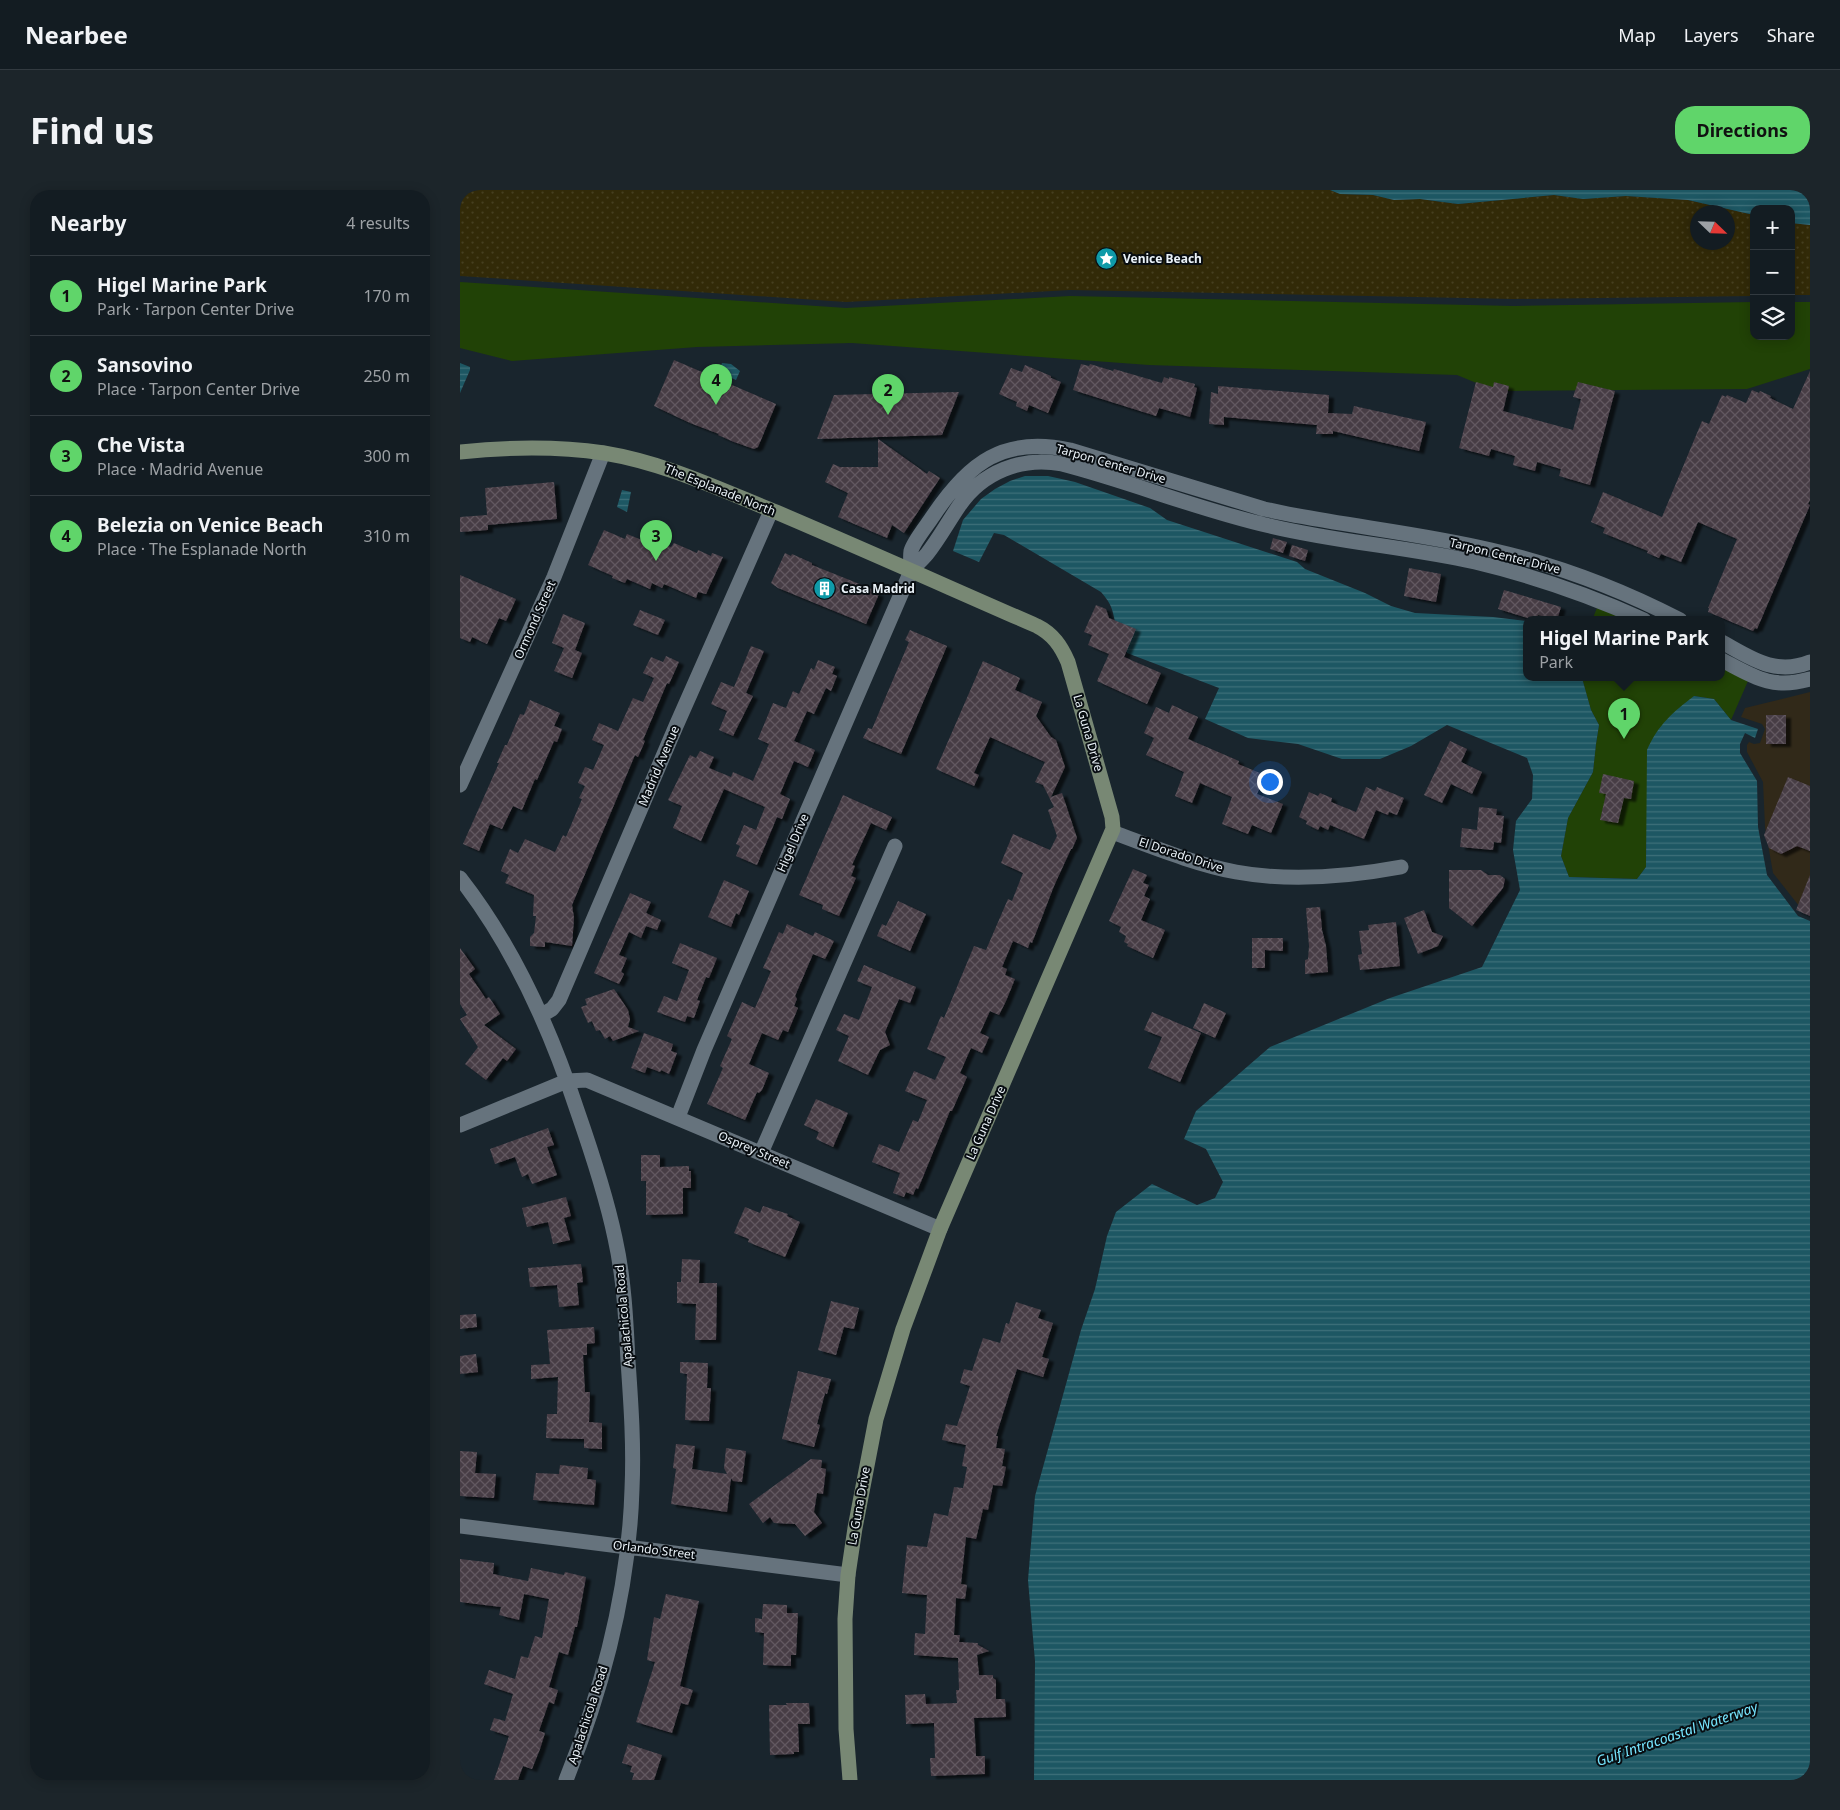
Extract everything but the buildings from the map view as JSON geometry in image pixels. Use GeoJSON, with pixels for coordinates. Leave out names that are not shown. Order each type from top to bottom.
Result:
{"type":"FeatureCollection","features":[{"type":"Feature","properties":{"kind":"street","name":"Tarpon Center Drive"},"geometry":{"type":"LineString","coordinates":[[911,570],[911,550],[948,494],[962,478],[1000,453],[1023,447],[1045,446],[1070,450],[1288,514],[1467,544],[1516,556],[1570,572],[1616,590],[1671,616]]}},
{"type":"Feature","properties":{"kind":"street","name":"The Esplanade North"},"geometry":{"type":"LineString","coordinates":[[460,452],[549,448],[603,453],[676,472],[911,570]]}},
{"type":"Feature","properties":{"kind":"street","name":"Ormond Street"},"geometry":{"type":"LineString","coordinates":[[460,784],[554,577],[603,453]]}},
{"type":"Feature","properties":{"kind":"street","name":"Tarpon Center Drive"},"geometry":{"type":"LineString","coordinates":[[911,570],[927,555],[960,505],[976,486],[990,475],[1004,468],[1048,462],[1068,466],[1269,526],[1310,535],[1454,558],[1528,576],[1594,599],[1634,616]]}},
{"type":"Feature","properties":{"kind":"street","name":"Madrid Avenue"},"geometry":{"type":"LineString","coordinates":[[542,1015],[552,1009],[559,1000],[680,717],[772,511]]}},
{"type":"Feature","properties":{"kind":"street","name":"La Guna Drive"},"geometry":{"type":"LineString","coordinates":[[850,1780],[846,1729],[844,1652],[848,1575],[861,1490],[876,1419],[902,1329],[940,1229],[1112,832],[1112,817],[1068,662],[1055,639],[1037,626],[911,570]]}},
{"type":"Feature","properties":{"kind":"street","name":"Higel Drive"},"geometry":{"type":"LineString","coordinates":[[678,1116],[708,1041],[911,570]]}},
{"type":"Feature","properties":{"kind":"street"},"geometry":{"type":"LineString","coordinates":[[1725,644],[1768,665],[1786,667],[1810,662]]}},
{"type":"Feature","properties":{"kind":"street"},"geometry":{"type":"LineString","coordinates":[[1725,661],[1766,681],[1778,684],[1810,678]]}},
{"type":"Feature","properties":{"kind":"street","name":"El Dorado Drive"},"geometry":{"type":"LineString","coordinates":[[1112,832],[1203,864],[1258,875],[1302,878],[1400,867]]}},
{"type":"Feature","properties":{"kind":"street"},"geometry":{"type":"LineString","coordinates":[[761,1153],[894,846]]}},
{"type":"Feature","properties":{"kind":"street","name":"Apalachicola Road"},"geometry":{"type":"LineString","coordinates":[[460,878],[484,912],[519,969],[542,1015],[568,1081],[598,1172],[616,1241],[625,1311],[632,1424],[632,1491],[628,1547],[618,1612],[606,1660],[587,1722],[566,1780]]}},
{"type":"Feature","properties":{"kind":"street","name":"Osprey Street"},"geometry":{"type":"LineString","coordinates":[[568,1081],[583,1079],[593,1081],[940,1229]]}},
{"type":"Feature","properties":{"kind":"street"},"geometry":{"type":"LineString","coordinates":[[460,1125],[568,1081]]}},
{"type":"Feature","properties":{"kind":"street","name":"Orlando Street"},"geometry":{"type":"LineString","coordinates":[[460,1526],[848,1575]]}},
{"type":"Feature","properties":{"kind":"shaded area"},"geometry":{"type":"Polygon","coordinates":[[[1810,692],[1810,914],[1803,911],[1773,873],[1765,827],[1763,782],[1747,752],[1749,742],[1754,744],[1760,743],[1765,729],[1762,724],[1741,717],[1745,708],[1810,692]]]}},
{"type":"Feature","properties":{"kind":"sand","name":"Venice Beach"},"geometry":{"type":"Polygon","coordinates":[[[460,190],[1330,190],[1340,194],[1373,195],[1394,200],[1420,199],[1458,204],[1554,195],[1583,199],[1626,196],[1688,200],[1710,205],[1690,205],[1690,250],[1735,250],[1735,211],[1750,214],[1750,296],[1514,299],[1070,290],[846,302],[460,276],[460,190]]]}},
{"type":"Feature","properties":{"kind":"sand"},"geometry":{"type":"Polygon","coordinates":[[[1795,223],[1810,225],[1810,295],[1795,295],[1795,223]]]}},
{"type":"Feature","properties":{"kind":"green space"},"geometry":{"type":"Polygon","coordinates":[[[460,282],[846,308],[1070,296],[1514,306],[1750,302],[1750,340],[1795,340],[1795,302],[1810,302],[1810,369],[1747,389],[1496,391],[1457,375],[1149,365],[852,343],[697,347],[512,361],[460,348],[460,282]]]}},
{"type":"Feature","properties":{"kind":"green space"},"geometry":{"type":"Polygon","coordinates":[[[1597,608],[1617,616],[1594,616],[1597,608]]]}},
{"type":"Feature","properties":{"kind":"green space"},"geometry":{"type":"Polygon","coordinates":[[[1725,669],[1748,681],[1731,720],[1714,699],[1694,696],[1646,844],[1646,867],[1637,879],[1569,877],[1561,856],[1568,818],[1593,772],[1599,725],[1591,710],[1583,681],[1725,681],[1725,669]]]}},
{"type":"Feature","properties":{"kind":"water"},"geometry":{"type":"Polygon","coordinates":[[[1330,190],[1810,190],[1810,225],[1795,223],[1795,205],[1750,205],[1750,214],[1735,211],[1735,205],[1710,205],[1688,200],[1626,196],[1583,199],[1554,195],[1458,204],[1420,199],[1394,200],[1373,195],[1340,194],[1330,190]]]}},
{"type":"Feature","properties":{"kind":"water"},"geometry":{"type":"Polygon","coordinates":[[[460,363],[470,367],[470,370],[460,393],[460,363]]]}},
{"type":"Feature","properties":{"kind":"water"},"geometry":{"type":"Polygon","coordinates":[[[722,363],[731,364],[740,371],[736,380],[718,372],[722,363]]]}},
{"type":"Feature","properties":{"kind":"water","name":"Gulf Intracoastal Waterway"},"geometry":{"type":"Polygon","coordinates":[[[1025,476],[1048,476],[1075,482],[1150,508],[1167,520],[1297,562],[1305,569],[1365,593],[1391,606],[1415,613],[1493,617],[1523,621],[1523,681],[1583,681],[1591,710],[1599,725],[1593,772],[1568,818],[1561,856],[1569,877],[1637,879],[1646,867],[1647,750],[1661,726],[1686,702],[1694,696],[1714,699],[1731,720],[1758,729],[1755,738],[1745,733],[1740,744],[1740,753],[1757,781],[1758,827],[1767,875],[1798,916],[1810,921],[1810,1780],[1034,1780],[1035,1661],[1028,1580],[1035,1496],[1081,1330],[1095,1289],[1107,1236],[1116,1212],[1152,1184],[1197,1205],[1215,1198],[1223,1182],[1206,1149],[1184,1139],[1196,1111],[1270,1047],[1390,998],[1482,967],[1520,890],[1513,850],[1516,821],[1532,799],[1533,775],[1527,758],[1447,725],[1411,746],[1380,759],[1342,759],[1298,744],[1248,738],[1205,719],[1219,688],[1127,653],[1118,633],[1112,608],[1101,592],[1004,535],[994,533],[979,562],[953,551],[963,520],[981,499],[1010,481],[1025,476]]]}},
{"type":"Feature","properties":{"kind":"water"},"geometry":{"type":"Polygon","coordinates":[[[622,490],[631,492],[627,512],[617,507],[622,490]]]}},
{"type":"Feature","properties":{"kind":"place","name":"Venice Beach"},"geometry":{"type":"Point","coordinates":[1107,259]}},
{"type":"Feature","properties":{"kind":"place","name":"Belezia on Venice Beach"},"geometry":{"type":"Point","coordinates":[716,405]}},
{"type":"Feature","properties":{"kind":"place","name":"Sansovino"},"geometry":{"type":"Point","coordinates":[888,415]}},
{"type":"Feature","properties":{"kind":"place","name":"Che Vista"},"geometry":{"type":"Point","coordinates":[656,561]}},
{"type":"Feature","properties":{"kind":"place","name":"Casa Madrid"},"geometry":{"type":"Point","coordinates":[825,589]}},
{"type":"Feature","properties":{"kind":"place","name":"Higel Marine Park"},"geometry":{"type":"Point","coordinates":[1624,739]}}]}
